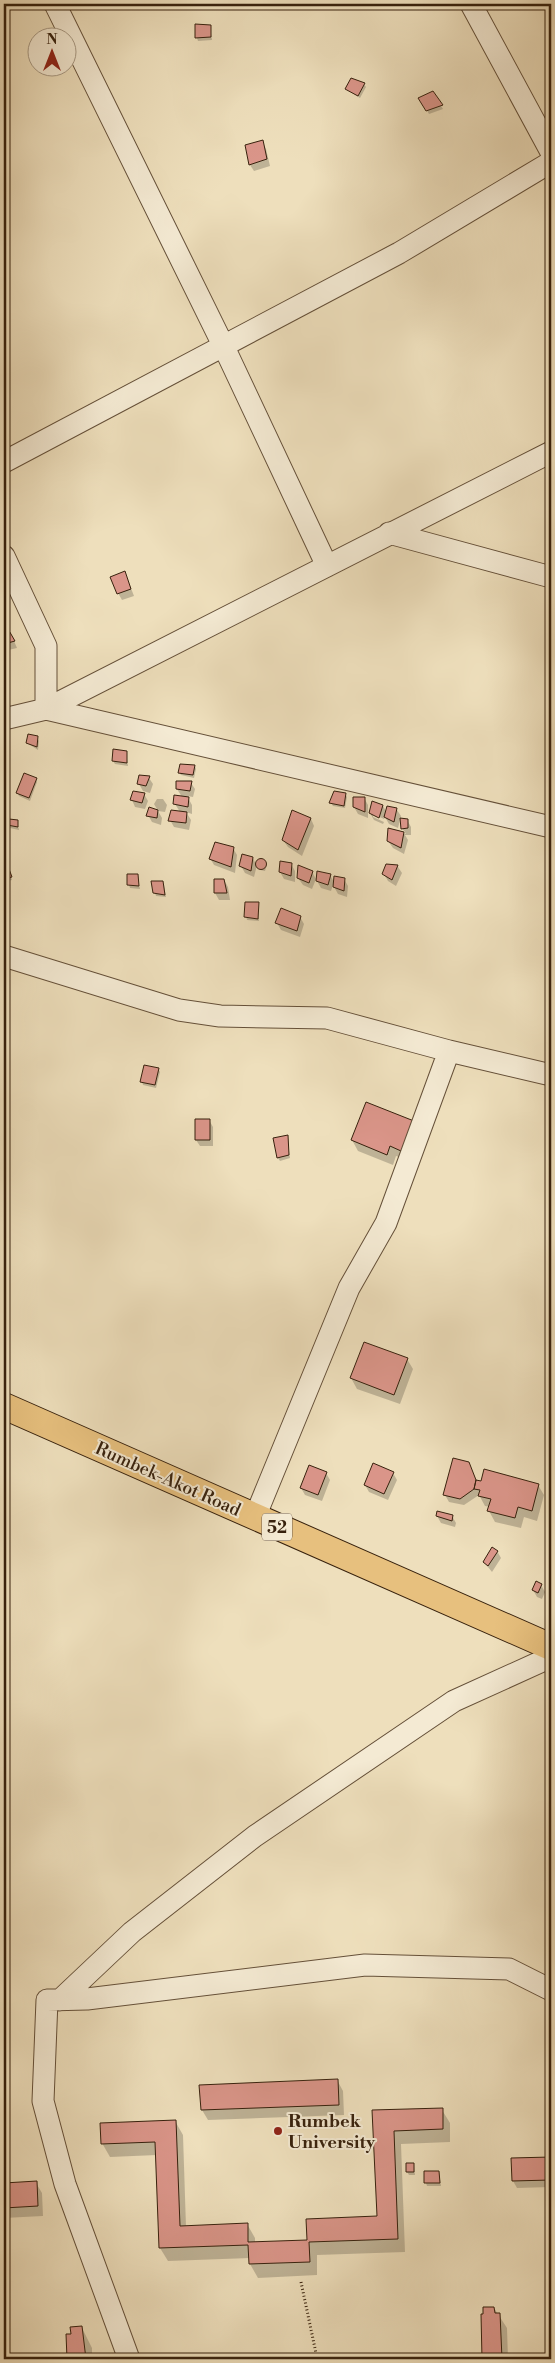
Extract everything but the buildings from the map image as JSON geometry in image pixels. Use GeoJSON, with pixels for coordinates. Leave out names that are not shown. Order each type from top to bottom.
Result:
{"type":"FeatureCollection","features":[{"type":"Feature","properties":{"kind":"main road","name":"Rumbek-Akot Road"},"geometry":{"type":"LineString","coordinates":[[4,1406],[551,1647]]}},
{"type":"Feature","properties":{"kind":"street"},"geometry":{"type":"LineString","coordinates":[[55,4],[224,347],[327,566]]}},
{"type":"Feature","properties":{"kind":"street"},"geometry":{"type":"LineString","coordinates":[[471,4],[551,152]]}},
{"type":"Feature","properties":{"kind":"street"},"geometry":{"type":"LineString","coordinates":[[4,462],[399,253],[551,162]]}},
{"type":"Feature","properties":{"kind":"street"},"geometry":{"type":"LineString","coordinates":[[4,719],[46,709],[551,452]]}},
{"type":"Feature","properties":{"kind":"street"},"geometry":{"type":"LineString","coordinates":[[389,533],[551,577]]}},
{"type":"Feature","properties":{"kind":"street"},"geometry":{"type":"LineString","coordinates":[[4,556],[46,646],[46,709]]}},
{"type":"Feature","properties":{"kind":"street"},"geometry":{"type":"LineString","coordinates":[[46,709],[551,827]]}},
{"type":"Feature","properties":{"kind":"street"},"geometry":{"type":"LineString","coordinates":[[4,956],[179,1010],[220,1016],[327,1018],[448,1051],[551,1075]]}},
{"type":"Feature","properties":{"kind":"street"},"geometry":{"type":"LineString","coordinates":[[255,1517],[349,1288],[386,1223],[448,1051]]}},
{"type":"Feature","properties":{"kind":"street"},"geometry":{"type":"LineString","coordinates":[[60,2000],[132,1932],[255,1836],[454,1701],[551,1657]]}},
{"type":"Feature","properties":{"kind":"street"},"geometry":{"type":"LineString","coordinates":[[129,2359],[65,2184],[43,2101],[47,2000],[87,1999],[365,1965],[509,1969],[551,1990]]}},
{"type":"Feature","properties":{"kind":"path"},"geometry":{"type":"LineString","coordinates":[[301,2282],[317,2358],[321,2359]]}},
{"type":"Feature","properties":{"kind":"place","name":"Rumbek University"},"geometry":{"type":"Point","coordinates":[278,2131]}}]}
